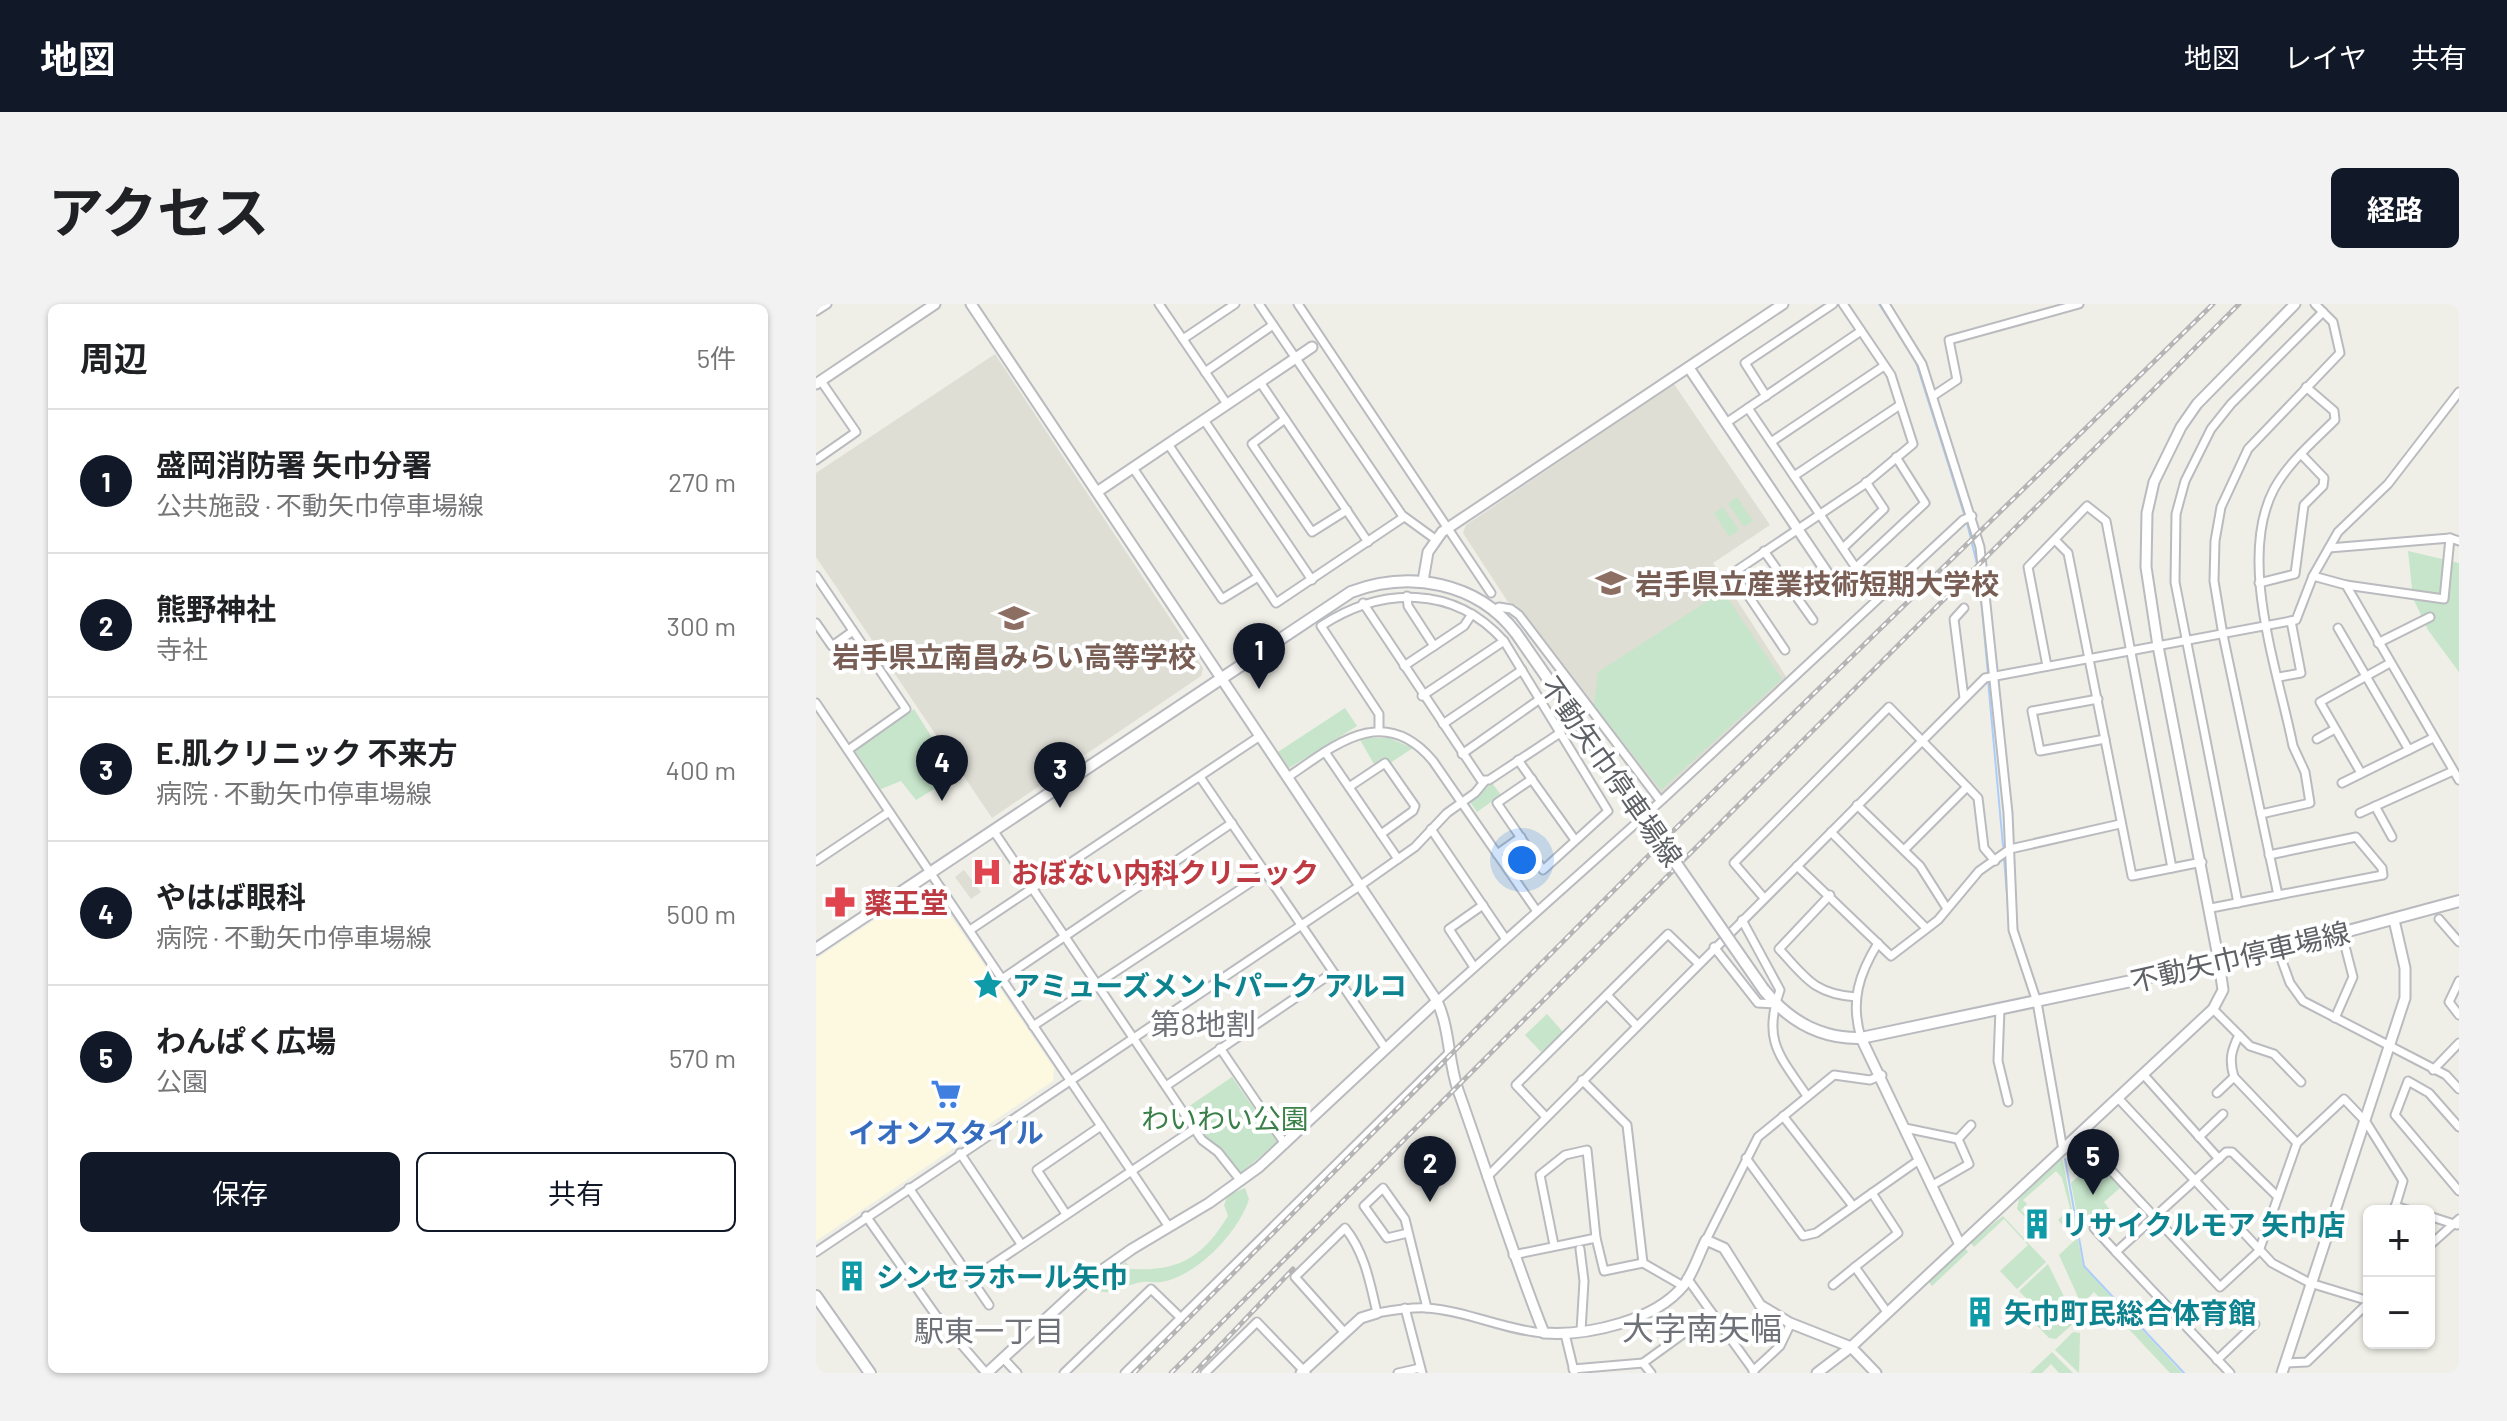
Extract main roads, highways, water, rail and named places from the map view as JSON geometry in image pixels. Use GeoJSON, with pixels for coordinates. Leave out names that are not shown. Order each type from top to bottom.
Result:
{"type":"FeatureCollection","features":[{"type":"Feature","properties":{"kind":"main road","name":"不動矢巾停車場線"},"geometry":{"type":"LineString","coordinates":[[816,949],[1351,592],[1382,582],[1423,581],[1459,590],[1494,610],[1516,633],[1764,990],[1775,1004],[1807,1028],[1825,1035],[1861,1038],[2037,1002],[2278,950],[2459,901]]}},
{"type":"Feature","properties":{"kind":"main road"},"geometry":{"type":"LineString","coordinates":[[816,1296],[870,1373]]}},
{"type":"Feature","properties":{"kind":"waterway"},"geometry":{"type":"LineString","coordinates":[[1879,304],[1915,359],[1965,517]]}},
{"type":"Feature","properties":{"kind":"waterway"},"geometry":{"type":"LineString","coordinates":[[1967,523],[1977,564]]}},
{"type":"Feature","properties":{"kind":"waterway"},"geometry":{"type":"LineString","coordinates":[[1979,576],[1988,674]]}},
{"type":"Feature","properties":{"kind":"waterway"},"geometry":{"type":"LineString","coordinates":[[1988,680],[2003,846]]}},
{"type":"Feature","properties":{"kind":"waterway"},"geometry":{"type":"LineString","coordinates":[[2004,858],[2008,907]]}},
{"type":"Feature","properties":{"kind":"waterway"},"geometry":{"type":"LineString","coordinates":[[2011,933],[2022,969]]}},
{"type":"Feature","properties":{"kind":"waterway"},"geometry":{"type":"LineString","coordinates":[[2065,1159],[2084,1266],[2184,1373]]}},
{"type":"Feature","properties":{"kind":"railway"},"geometry":{"type":"LineString","coordinates":[[1134,1373],[1671,833],[2213,304]]}},
{"type":"Feature","properties":{"kind":"railway"},"geometry":{"type":"LineString","coordinates":[[1171,1373],[2239,304]]}},
{"type":"Feature","properties":{"kind":"railway"},"geometry":{"type":"LineString","coordinates":[[1194,1373],[1293,1269]]}},
{"type":"Feature","properties":{"kind":"place","name":"岩手県立産業技術短期大学校"},"geometry":{"type":"Point","coordinates":[1611,583]}},
{"type":"Feature","properties":{"kind":"place","name":"岩手県立南昌みらい高等学校"},"geometry":{"type":"Point","coordinates":[1014,618]}},
{"type":"Feature","properties":{"kind":"place","name":"盛岡消防署 矢巾分署"},"geometry":{"type":"Point","coordinates":[1259,689]}},
{"type":"Feature","properties":{"kind":"place","name":"やはば眼科"},"geometry":{"type":"Point","coordinates":[942,801]}},
{"type":"Feature","properties":{"kind":"place","name":"E.肌クリニック 不来方"},"geometry":{"type":"Point","coordinates":[1060,808]}},
{"type":"Feature","properties":{"kind":"place","name":"おぼない内科クリニック"},"geometry":{"type":"Point","coordinates":[987,872]}},
{"type":"Feature","properties":{"kind":"place","name":"薬王堂"},"geometry":{"type":"Point","coordinates":[840,902]}},
{"type":"Feature","properties":{"kind":"place","name":"アミューズメントパーク アルコ"},"geometry":{"type":"Point","coordinates":[988,985]}},
{"type":"Feature","properties":{"kind":"place","name":"イオンスタイル"},"geometry":{"type":"Point","coordinates":[946,1094]}},
{"type":"Feature","properties":{"kind":"place","name":"わんぱく広場"},"geometry":{"type":"Point","coordinates":[2093,1195]}},
{"type":"Feature","properties":{"kind":"place","name":"熊野神社"},"geometry":{"type":"Point","coordinates":[1430,1202]}},
{"type":"Feature","properties":{"kind":"place","name":"リサイクルモア 矢巾店"},"geometry":{"type":"Point","coordinates":[2037,1224]}},
{"type":"Feature","properties":{"kind":"place","name":"シンセラホール矢巾"},"geometry":{"type":"Point","coordinates":[852,1276]}},
{"type":"Feature","properties":{"kind":"place","name":"矢巾町民総合体育館"},"geometry":{"type":"Point","coordinates":[1980,1312]}},
{"type":"Feature","properties":{"kind":"district","name":"第8地割"},"geometry":{"type":"Point","coordinates":[1203,1023]}},
{"type":"Feature","properties":{"kind":"district","name":"大字南矢幅"},"geometry":{"type":"Point","coordinates":[1702,1327]}},
{"type":"Feature","properties":{"kind":"district","name":"駅東一丁目"},"geometry":{"type":"Point","coordinates":[989,1330]}},
{"type":"Feature","properties":{"kind":"park label","name":"わいわい公園"},"geometry":{"type":"Point","coordinates":[1225,1118]}}]}
